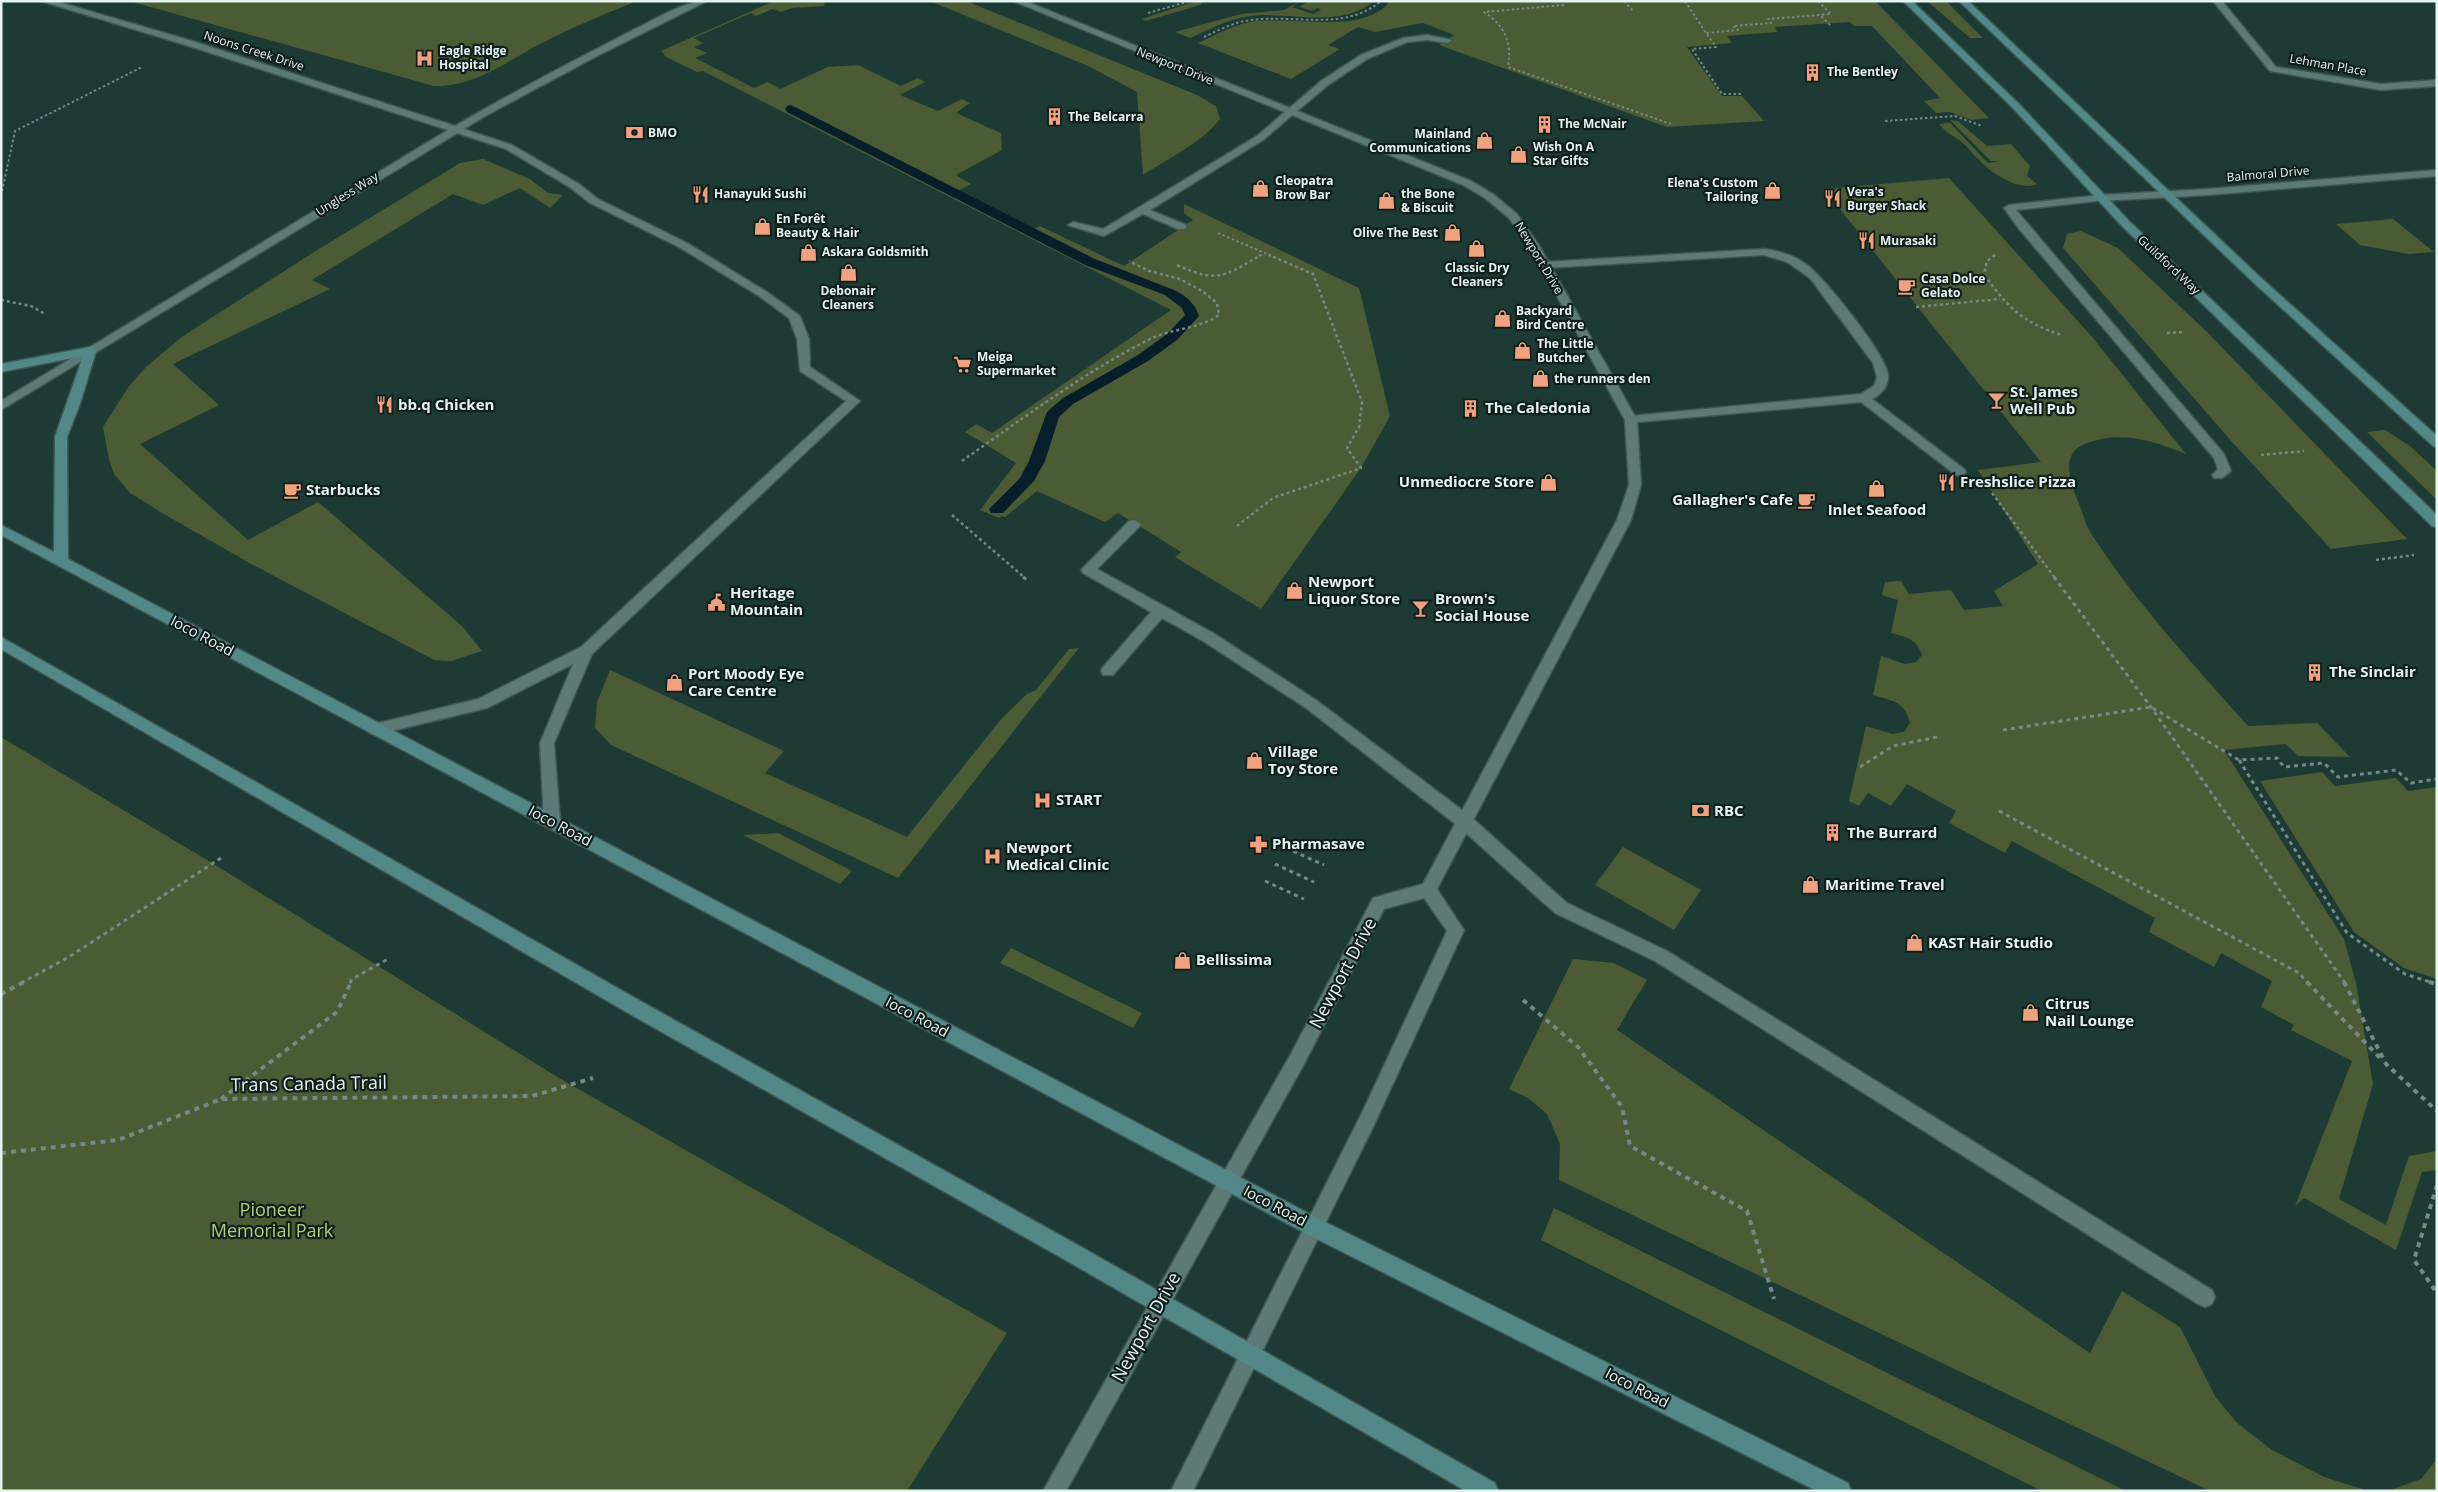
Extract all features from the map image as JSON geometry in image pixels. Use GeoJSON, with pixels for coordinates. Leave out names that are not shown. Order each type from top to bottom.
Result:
{"type":"FeatureCollection","features":[{"type":"Feature","properties":{"kind":"main road","name":"Guildford Way"},"geometry":{"type":"LineString","coordinates":[[1906,1],[2016,106],[2101,198],[2437,524]]}},
{"type":"Feature","properties":{"kind":"main road"},"geometry":{"type":"LineString","coordinates":[[1963,1],[2165,194],[2342,359],[2437,443]]}},
{"type":"Feature","properties":{"kind":"main road"},"geometry":{"type":"LineString","coordinates":[[1,368],[90,351],[61,437],[61,560]]}},
{"type":"Feature","properties":{"kind":"main road","name":"Ioco Road"},"geometry":{"type":"LineString","coordinates":[[1,529],[1314,1227],[1840,1491]]}},
{"type":"Feature","properties":{"kind":"main road"},"geometry":{"type":"LineString","coordinates":[[1,642],[636,1008],[1160,1304],[1486,1491]]}},
{"type":"Feature","properties":{"kind":"street","name":"Noons Creek Drive"},"geometry":{"type":"LineString","coordinates":[[45,1],[189,43],[509,147],[575,186],[594,202],[683,245],[763,294],[794,316],[803,339],[804,368],[854,401],[586,650]]}},
{"type":"Feature","properties":{"kind":"street","name":"Ungless Way"},"geometry":{"type":"LineString","coordinates":[[1,406],[454,129],[616,42],[703,1]]}},
{"type":"Feature","properties":{"kind":"street","name":"Newport Drive"},"geometry":{"type":"LineString","coordinates":[[1017,1],[1466,183],[1489,196],[1513,216],[1545,265],[1631,420],[1635,485],[1624,520],[1495,760],[1428,890],[1379,903],[1298,1058],[1054,1491]]}},
{"type":"Feature","properties":{"kind":"street","name":"Lehman Place"},"geometry":{"type":"LineString","coordinates":[[2218,1],[2273,69],[2381,87],[2437,83]]}},
{"type":"Feature","properties":{"kind":"street"},"geometry":{"type":"LineString","coordinates":[[1073,225],[1104,233],[1261,137],[1337,75],[1385,46],[1407,38],[1422,36],[1432,36],[1448,40]]}},
{"type":"Feature","properties":{"kind":"street","name":"Balmoral Drive"},"geometry":{"type":"LineString","coordinates":[[2220,457],[2009,208],[2101,198],[2437,173]]}},
{"type":"Feature","properties":{"kind":"street"},"geometry":{"type":"LineString","coordinates":[[1142,210],[1182,227]]}},
{"type":"Feature","properties":{"kind":"street"},"geometry":{"type":"LineString","coordinates":[[1545,265],[1764,252],[1791,258],[1814,276],[1882,372],[1882,383],[1875,393],[1863,398],[1631,420]]}},
{"type":"Feature","properties":{"kind":"street"},"geometry":{"type":"LineString","coordinates":[[1863,398],[1960,472]]}},
{"type":"Feature","properties":{"kind":"street"},"geometry":{"type":"LineString","coordinates":[[2218,476],[2225,471],[2220,457]]}},
{"type":"Feature","properties":{"kind":"street"},"geometry":{"type":"LineString","coordinates":[[1134,524],[1088,570],[1161,610],[1311,704],[1464,821],[1561,908],[1661,956],[2205,1297]]}},
{"type":"Feature","properties":{"kind":"street"},"geometry":{"type":"LineString","coordinates":[[1108,670],[1161,610]]}},
{"type":"Feature","properties":{"kind":"street"},"geometry":{"type":"LineString","coordinates":[[375,729],[482,704],[586,650]]}},
{"type":"Feature","properties":{"kind":"street"},"geometry":{"type":"LineString","coordinates":[[552,822],[547,743],[586,650]]}},
{"type":"Feature","properties":{"kind":"street"},"geometry":{"type":"LineString","coordinates":[[1182,1491],[1368,1121],[1456,930],[1428,890]]}},
{"type":"Feature","properties":{"kind":"path"},"geometry":{"type":"LineString","coordinates":[[1146,13],[1190,1]]}},
{"type":"Feature","properties":{"kind":"path"},"geometry":{"type":"LineString","coordinates":[[1197,40],[1249,20],[1275,17],[1339,19],[1350,17],[1372,9],[1381,1]]}},
{"type":"Feature","properties":{"kind":"path"},"geometry":{"type":"LineString","coordinates":[[1624,1],[1633,11]]}},
{"type":"Feature","properties":{"kind":"path"},"geometry":{"type":"LineString","coordinates":[[1685,1],[1716,47],[1692,49],[1722,94],[1741,94]]}},
{"type":"Feature","properties":{"kind":"path"},"geometry":{"type":"LineString","coordinates":[[1706,33],[1738,30],[1733,26],[1771,23],[1768,19],[1831,14],[1818,1]]}},
{"type":"Feature","properties":{"kind":"path"},"geometry":{"type":"LineString","coordinates":[[1564,5],[1484,12],[1494,18],[1507,36],[1511,51],[1508,67],[1671,124]]}},
{"type":"Feature","properties":{"kind":"path"},"geometry":{"type":"LineString","coordinates":[[1820,15],[1832,27]]}},
{"type":"Feature","properties":{"kind":"path"},"geometry":{"type":"LineString","coordinates":[[1,196],[15,131],[189,43]]}},
{"type":"Feature","properties":{"kind":"path"},"geometry":{"type":"LineString","coordinates":[[1885,121],[1955,116],[1970,123]]}},
{"type":"Feature","properties":{"kind":"path"},"geometry":{"type":"LineString","coordinates":[[1210,230],[1312,274],[1362,402],[1363,416],[1360,429],[1347,448],[1361,468],[1273,498],[1237,526]]}},
{"type":"Feature","properties":{"kind":"path"},"geometry":{"type":"LineString","coordinates":[[962,461],[1113,359],[1167,331],[1202,325],[1219,315],[1217,303],[1202,291],[1180,279],[1149,271],[1116,254],[1104,233]]}},
{"type":"Feature","properties":{"kind":"path"},"geometry":{"type":"LineString","coordinates":[[2002,250],[1987,261],[1984,274],[2001,299],[2021,319],[2045,330],[2070,337]]}},
{"type":"Feature","properties":{"kind":"path"},"geometry":{"type":"LineString","coordinates":[[1192,272],[1211,277],[1233,271],[1263,253]]}},
{"type":"Feature","properties":{"kind":"path"},"geometry":{"type":"LineString","coordinates":[[1916,307],[2001,299]]}},
{"type":"Feature","properties":{"kind":"path"},"geometry":{"type":"LineString","coordinates":[[1,300],[31,306],[45,314]]}},
{"type":"Feature","properties":{"kind":"path"},"geometry":{"type":"LineString","coordinates":[[2162,333],[2191,332]]}},
{"type":"Feature","properties":{"kind":"path"},"geometry":{"type":"LineString","coordinates":[[2220,457],[2310,450]]}},
{"type":"Feature","properties":{"kind":"path"},"geometry":{"type":"LineString","coordinates":[[1987,486],[2151,707],[2344,981],[2386,1064]]}},
{"type":"Feature","properties":{"kind":"path"},"geometry":{"type":"LineString","coordinates":[[952,515],[1027,580]]}},
{"type":"Feature","properties":{"kind":"path"},"geometry":{"type":"LineString","coordinates":[[2003,730],[2151,707],[2239,760],[2347,933],[2405,974],[2437,984]]}},
{"type":"Feature","properties":{"kind":"path"},"geometry":{"type":"LineString","coordinates":[[1860,767],[1893,746],[1938,737]]}},
{"type":"Feature","properties":{"kind":"path"},"geometry":{"type":"LineString","coordinates":[[2239,760],[2277,758],[2284,767],[2324,762],[2338,777],[2396,770],[2410,783],[2437,779]]}},
{"type":"Feature","properties":{"kind":"path"},"geometry":{"type":"LineString","coordinates":[[1999,811],[2300,973],[2386,1064],[2437,1111]]}},
{"type":"Feature","properties":{"kind":"path"},"geometry":{"type":"LineString","coordinates":[[1286,848],[1324,865]]}},
{"type":"Feature","properties":{"kind":"path"},"geometry":{"type":"LineString","coordinates":[[1,994],[69,957],[224,856]]}},
{"type":"Feature","properties":{"kind":"path"},"geometry":{"type":"LineString","coordinates":[[1275,864],[1314,882]]}},
{"type":"Feature","properties":{"kind":"path"},"geometry":{"type":"LineString","coordinates":[[1265,881],[1304,899]]}},
{"type":"Feature","properties":{"kind":"path"},"geometry":{"type":"LineString","coordinates":[[221,1099],[337,1012],[352,979],[388,959]]}},
{"type":"Feature","properties":{"kind":"path"},"geometry":{"type":"LineString","coordinates":[[1523,1000],[1578,1047],[1622,1107],[1630,1146],[1747,1212],[1774,1299]]}},
{"type":"Feature","properties":{"kind":"path","name":"Trans Canada Trail"},"geometry":{"type":"LineString","coordinates":[[1,1153],[118,1140],[221,1099],[532,1096],[593,1078]]}},
{"type":"Feature","properties":{"kind":"path"},"geometry":{"type":"LineString","coordinates":[[2437,1185],[2414,1260],[2437,1293]]}},
{"type":"Feature","properties":{"kind":"green space","name":"Eagle Ridge Hospital"},"geometry":{"type":"Polygon","coordinates":[[[129,1],[637,1],[554,37],[477,78],[449,85],[434,86],[129,1]]]}},
{"type":"Feature","properties":{"kind":"green space"},"geometry":{"type":"Polygon","coordinates":[[[774,1],[825,1],[824,6],[792,8],[781,12],[772,9],[756,16],[751,13],[694,38],[703,43],[694,47],[707,53],[695,58],[754,88],[768,82],[780,89],[828,67],[858,65],[901,86],[918,78],[925,82],[900,95],[938,111],[962,99],[970,103],[956,113],[1001,133],[1002,150],[956,175],[971,184],[958,191],[1034,229],[1040,226],[1124,266],[1193,220],[1184,213],[1184,204],[1359,288],[1390,416],[1361,468],[1261,609],[1175,557],[1181,552],[1118,513],[1105,522],[1037,491],[1005,517],[999,518],[980,510],[1016,463],[965,432],[976,424],[992,433],[1171,310],[703,71],[697,72],[666,57],[661,51],[774,1]]]}},
{"type":"Feature","properties":{"kind":"green space"},"geometry":{"type":"Polygon","coordinates":[[[877,1],[966,1],[1197,95],[1216,106],[1220,119],[1194,143],[1143,175],[1137,92],[1088,66],[932,2],[877,1]]]}},
{"type":"Feature","properties":{"kind":"green space"},"geometry":{"type":"Polygon","coordinates":[[[1196,1],[1205,1],[1200,5],[1146,21],[1142,19],[1196,1]]]}},
{"type":"Feature","properties":{"kind":"green space"},"geometry":{"type":"Polygon","coordinates":[[[1300,1],[1292,7],[1313,14],[1321,10],[1318,8],[1312,11],[1299,7],[1309,1],[1374,1],[1360,10],[1345,15],[1312,17],[1261,15],[1231,20],[1190,38],[1175,32],[1241,14],[1284,10],[1300,1]]]}},
{"type":"Feature","properties":{"kind":"green space"},"geometry":{"type":"Polygon","coordinates":[[[1390,1],[1875,1],[1989,118],[1971,120],[1950,112],[1936,113],[1924,101],[1940,98],[1872,26],[1854,26],[1850,22],[1775,27],[1777,32],[1727,36],[1732,43],[1687,47],[1722,96],[1742,96],[1764,121],[1667,127],[1439,45],[1454,35],[1423,23],[1375,32],[1358,27],[1328,45],[1340,49],[1291,79],[1198,43],[1249,22],[1284,20],[1324,22],[1362,18],[1378,12],[1390,1]]]}},
{"type":"Feature","properties":{"kind":"green space"},"geometry":{"type":"Polygon","coordinates":[[[1927,1],[1946,1],[1983,38],[1970,38],[1927,1]]]}},
{"type":"Feature","properties":{"kind":"green space"},"geometry":{"type":"Polygon","coordinates":[[[1950,120],[1958,121],[1987,146],[2011,144],[2030,166],[2027,176],[2037,184],[2030,186],[2014,183],[1991,170],[1963,143],[1939,124],[1950,123],[1988,163],[2000,161],[1991,161],[1950,120]]]}},
{"type":"Feature","properties":{"kind":"green space"},"geometry":{"type":"Polygon","coordinates":[[[483,159],[530,179],[548,193],[563,195],[550,208],[520,188],[483,205],[453,194],[312,280],[330,289],[173,364],[219,405],[140,444],[248,540],[318,502],[462,626],[482,651],[451,661],[434,660],[253,565],[130,493],[114,474],[103,427],[129,386],[147,366],[183,336],[314,252],[460,163],[483,159]]]}},
{"type":"Feature","properties":{"kind":"green space"},"geometry":{"type":"Polygon","coordinates":[[[1949,178],[2093,338],[2186,454],[2150,441],[2112,437],[2087,443],[2072,454],[2069,469],[2070,478],[2088,529],[2126,584],[2248,726],[2317,723],[2350,757],[2298,756],[2286,744],[2224,750],[2344,939],[2356,983],[2373,1084],[2339,1199],[2386,1225],[2409,1156],[2437,1151],[2437,1170],[2422,1172],[2396,1250],[2304,1198],[2295,1206],[2352,1061],[2291,1030],[2294,1025],[2261,1007],[2272,981],[2221,953],[2214,967],[2149,932],[2155,918],[2012,841],[2005,853],[1949,823],[1956,811],[1907,784],[1891,806],[1868,793],[1859,806],[1849,801],[1866,726],[1892,734],[1904,732],[1910,723],[1905,710],[1901,706],[1873,695],[1881,656],[1905,664],[1916,662],[1922,655],[1914,642],[1891,633],[1898,600],[1882,595],[1885,582],[1901,581],[1909,594],[1951,590],[1964,610],[2003,606],[1994,591],[2038,564],[1978,470],[2041,462],[1824,189],[1949,178]]]}},
{"type":"Feature","properties":{"kind":"green space"},"geometry":{"type":"Polygon","coordinates":[[[2393,219],[2434,252],[2408,254],[2360,245],[2336,224],[2393,219]]]}},
{"type":"Feature","properties":{"kind":"green space"},"geometry":{"type":"Polygon","coordinates":[[[2081,231],[2118,248],[2206,331],[2407,539],[2331,549],[2233,443],[2063,248],[2067,234],[2081,231]]]}},
{"type":"Feature","properties":{"kind":"green space"},"geometry":{"type":"Polygon","coordinates":[[[2385,430],[2410,446],[2437,471],[2437,500],[2367,432],[2385,430]]]}},
{"type":"Feature","properties":{"kind":"green space"},"geometry":{"type":"Polygon","coordinates":[[[1079,648],[898,878],[611,745],[595,728],[597,702],[610,670],[784,751],[765,773],[907,837],[1002,718],[1027,694],[1036,690],[1069,649],[1079,648]]]}},
{"type":"Feature","properties":{"kind":"green space","name":"Pioneer Memorial Park"},"geometry":{"type":"Polygon","coordinates":[[[1,737],[212,863],[559,1078],[1007,1333],[907,1491],[1,1491],[1,737]]]}},
{"type":"Feature","properties":{"kind":"green space"},"geometry":{"type":"Polygon","coordinates":[[[2322,772],[2335,786],[2396,778],[2408,791],[2437,787],[2437,979],[2404,968],[2354,932],[2260,781],[2322,772]]]}},
{"type":"Feature","properties":{"kind":"green space"},"geometry":{"type":"Polygon","coordinates":[[[778,833],[852,871],[840,884],[743,835],[778,833]]]}},
{"type":"Feature","properties":{"kind":"green space"},"geometry":{"type":"Polygon","coordinates":[[[1623,847],[1701,890],[1674,930],[1595,885],[1623,847]]]}},
{"type":"Feature","properties":{"kind":"green space"},"geometry":{"type":"Polygon","coordinates":[[[1011,948],[1142,1013],[1133,1028],[1000,963],[1011,948]]]}},
{"type":"Feature","properties":{"kind":"green space"},"geometry":{"type":"Polygon","coordinates":[[[1573,959],[1614,963],[1647,980],[1617,1030],[2090,1353],[2122,1291],[2180,1327],[2215,1396],[2236,1422],[2272,1450],[2324,1477],[2369,1491],[2210,1491],[1559,1180],[1560,1144],[1547,1114],[1528,1098],[1509,1089],[1573,959]]]}},
{"type":"Feature","properties":{"kind":"green space"},"geometry":{"type":"Polygon","coordinates":[[[1554,1208],[2126,1491],[2042,1491],[1541,1240],[1554,1208]]]}},
{"type":"Feature","properties":{"kind":"green space"},"geometry":{"type":"Polygon","coordinates":[[[2437,1459],[2437,1491],[2388,1491],[2421,1479],[2437,1459]]]}},
{"type":"Feature","properties":{"kind":"waterway"},"geometry":{"type":"LineString","coordinates":[[791,109],[1090,262],[1156,286],[1180,299],[1190,309],[1192,316],[1172,337],[1143,358],[1068,401],[1052,415],[1037,461],[1026,481],[997,509]]}},
{"type":"Feature","properties":{"kind":"place","name":"Eagle Ridge Hospital"},"geometry":{"type":"Point","coordinates":[425,58]}},
{"type":"Feature","properties":{"kind":"place","name":"The Bentley"},"geometry":{"type":"Point","coordinates":[1813,72]}},
{"type":"Feature","properties":{"kind":"place","name":"The Belcarra"},"geometry":{"type":"Point","coordinates":[1054,117]}},
{"type":"Feature","properties":{"kind":"place","name":"The McNair"},"geometry":{"type":"Point","coordinates":[1544,124]}},
{"type":"Feature","properties":{"kind":"place","name":"BMO"},"geometry":{"type":"Point","coordinates":[634,133]}},
{"type":"Feature","properties":{"kind":"place","name":"Mainland Communications"},"geometry":{"type":"Point","coordinates":[1485,141]}},
{"type":"Feature","properties":{"kind":"place","name":"Wish On A Star Gifts"},"geometry":{"type":"Point","coordinates":[1519,154]}},
{"type":"Feature","properties":{"kind":"place","name":"Cleopatra Brow Bar"},"geometry":{"type":"Point","coordinates":[1261,188]}},
{"type":"Feature","properties":{"kind":"place","name":"Elena's Custom Tailoring"},"geometry":{"type":"Point","coordinates":[1772,190]}},
{"type":"Feature","properties":{"kind":"place","name":"Hanayuki Sushi"},"geometry":{"type":"Point","coordinates":[700,194]}},
{"type":"Feature","properties":{"kind":"place","name":"Vera's Burger Shack"},"geometry":{"type":"Point","coordinates":[1833,199]}},
{"type":"Feature","properties":{"kind":"place","name":"the Bone & Biscuit"},"geometry":{"type":"Point","coordinates":[1387,201]}},
{"type":"Feature","properties":{"kind":"place","name":"En Forêt Beauty & Hair"},"geometry":{"type":"Point","coordinates":[762,226]}},
{"type":"Feature","properties":{"kind":"place","name":"Olive The Best"},"geometry":{"type":"Point","coordinates":[1452,233]}},
{"type":"Feature","properties":{"kind":"place","name":"Murasaki"},"geometry":{"type":"Point","coordinates":[1866,241]}},
{"type":"Feature","properties":{"kind":"place","name":"Classic Dry Cleaners"},"geometry":{"type":"Point","coordinates":[1477,249]}},
{"type":"Feature","properties":{"kind":"place","name":"Askara Goldsmith"},"geometry":{"type":"Point","coordinates":[808,252]}},
{"type":"Feature","properties":{"kind":"place","name":"Debonair Cleaners"},"geometry":{"type":"Point","coordinates":[848,272]}},
{"type":"Feature","properties":{"kind":"place","name":"Casa Dolce Gelato"},"geometry":{"type":"Point","coordinates":[1907,286]}},
{"type":"Feature","properties":{"kind":"place","name":"Backyard Bird Centre"},"geometry":{"type":"Point","coordinates":[1502,318]}},
{"type":"Feature","properties":{"kind":"place","name":"The Little Butcher"},"geometry":{"type":"Point","coordinates":[1523,351]}},
{"type":"Feature","properties":{"kind":"place","name":"Meiga Supermarket"},"geometry":{"type":"Point","coordinates":[963,364]}},
{"type":"Feature","properties":{"kind":"place","name":"the runners den"},"geometry":{"type":"Point","coordinates":[1540,379]}},
{"type":"Feature","properties":{"kind":"place","name":"St. James Well Pub"},"geometry":{"type":"Point","coordinates":[1996,401]}},
{"type":"Feature","properties":{"kind":"place","name":"bb.q Chicken"},"geometry":{"type":"Point","coordinates":[384,405]}},
{"type":"Feature","properties":{"kind":"place","name":"The Caledonia"},"geometry":{"type":"Point","coordinates":[1471,408]}},
{"type":"Feature","properties":{"kind":"place","name":"Unmediocre Store"},"geometry":{"type":"Point","coordinates":[1548,482]}},
{"type":"Feature","properties":{"kind":"place","name":"Freshslice Pizza"},"geometry":{"type":"Point","coordinates":[1946,482]}},
{"type":"Feature","properties":{"kind":"place","name":"Inlet Seafood"},"geometry":{"type":"Point","coordinates":[1877,489]}},
{"type":"Feature","properties":{"kind":"place","name":"Starbucks"},"geometry":{"type":"Point","coordinates":[292,490]}},
{"type":"Feature","properties":{"kind":"place","name":"Gallagher's Cafe"},"geometry":{"type":"Point","coordinates":[1807,500]}},
{"type":"Feature","properties":{"kind":"place","name":"Newport Liquor Store"},"geometry":{"type":"Point","coordinates":[1294,591]}},
{"type":"Feature","properties":{"kind":"place","name":"Heritage Mountain"},"geometry":{"type":"Point","coordinates":[716,602]}},
{"type":"Feature","properties":{"kind":"place","name":"Brown's Social House"},"geometry":{"type":"Point","coordinates":[1421,608]}},
{"type":"Feature","properties":{"kind":"place","name":"The Sinclair"},"geometry":{"type":"Point","coordinates":[2315,672]}},
{"type":"Feature","properties":{"kind":"place","name":"Port Moody Eye Care Centre"},"geometry":{"type":"Point","coordinates":[674,683]}},
{"type":"Feature","properties":{"kind":"place","name":"Village Toy Store"},"geometry":{"type":"Point","coordinates":[1254,761]}},
{"type":"Feature","properties":{"kind":"place","name":"START"},"geometry":{"type":"Point","coordinates":[1042,800]}},
{"type":"Feature","properties":{"kind":"place","name":"RBC"},"geometry":{"type":"Point","coordinates":[1700,811]}},
{"type":"Feature","properties":{"kind":"place","name":"The Burrard"},"geometry":{"type":"Point","coordinates":[1833,833]}},
{"type":"Feature","properties":{"kind":"place","name":"Pharmasave"},"geometry":{"type":"Point","coordinates":[1258,844]}},
{"type":"Feature","properties":{"kind":"place","name":"Newport Medical Clinic"},"geometry":{"type":"Point","coordinates":[992,857]}},
{"type":"Feature","properties":{"kind":"place","name":"Maritime Travel"},"geometry":{"type":"Point","coordinates":[1811,885]}},
{"type":"Feature","properties":{"kind":"place","name":"KAST Hair Studio"},"geometry":{"type":"Point","coordinates":[1914,943]}},
{"type":"Feature","properties":{"kind":"place","name":"Bellissima"},"geometry":{"type":"Point","coordinates":[1182,960]}},
{"type":"Feature","properties":{"kind":"place","name":"Citrus Nail Lounge"},"geometry":{"type":"Point","coordinates":[2031,1013]}}]}
